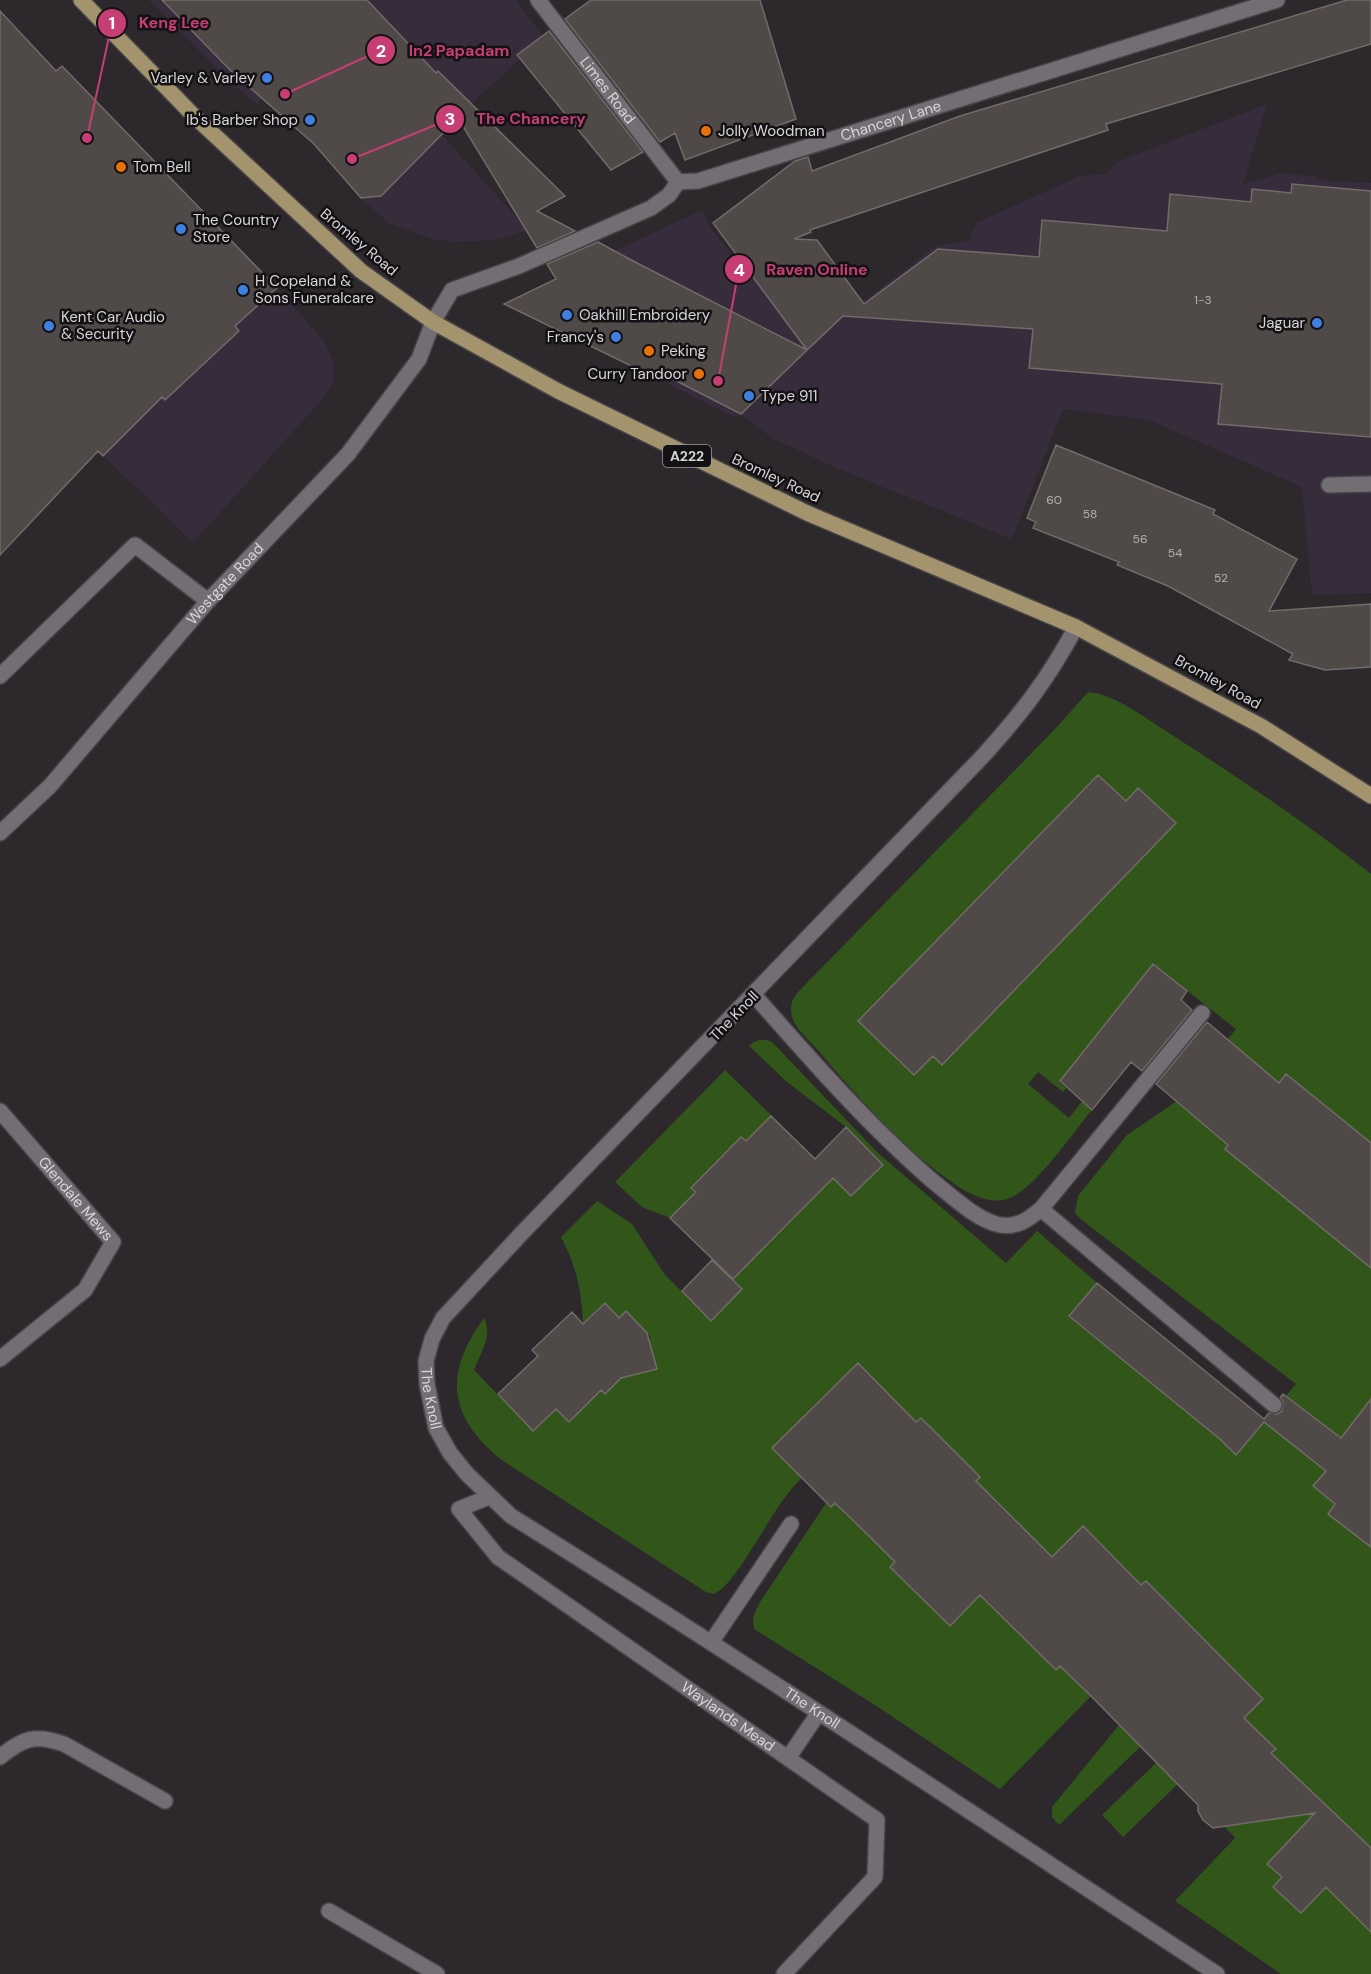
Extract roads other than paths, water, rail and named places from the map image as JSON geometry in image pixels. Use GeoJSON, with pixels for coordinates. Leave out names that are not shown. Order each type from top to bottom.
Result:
{"type":"FeatureCollection","features":[{"type":"Feature","properties":{"kind":"main road","name":"Bromley Road"},"geometry":{"type":"LineString","coordinates":[[81,0],[196,118],[361,271],[434,322],[579,402],[796,508],[1076,627],[1261,726],[1371,796]]}},
{"type":"Feature","properties":{"kind":"street","name":"Limes Road"},"geometry":{"type":"LineString","coordinates":[[538,0],[678,182]]}},
{"type":"Feature","properties":{"kind":"street","name":"Chancery Lane"},"geometry":{"type":"LineString","coordinates":[[678,182],[698,181],[1277,0]]}},
{"type":"Feature","properties":{"kind":"street"},"geometry":{"type":"LineString","coordinates":[[434,322],[452,290],[519,266],[651,208],[669,195],[678,182]]}},
{"type":"Feature","properties":{"kind":"street","name":"Westgate Road"},"geometry":{"type":"LineString","coordinates":[[0,833],[50,786],[208,601],[348,454],[418,359],[434,322]]}},
{"type":"Feature","properties":{"kind":"street"},"geometry":{"type":"LineString","coordinates":[[1329,485],[1371,484]]}},
{"type":"Feature","properties":{"kind":"street"},"geometry":{"type":"LineString","coordinates":[[0,676],[135,545],[208,601]]}},
{"type":"Feature","properties":{"kind":"street","name":"The Knoll"},"geometry":{"type":"LineString","coordinates":[[1076,627],[1051,673],[1021,714],[443,1318],[432,1339],[426,1361],[427,1384],[436,1428],[450,1453],[489,1497],[511,1516],[712,1641],[818,1714],[1218,1974]]}},
{"type":"Feature","properties":{"kind":"street"},"geometry":{"type":"LineString","coordinates":[[754,995],[834,1086],[904,1156],[951,1196],[988,1221],[1003,1226],[1028,1220],[1041,1209],[1202,1012]]}},
{"type":"Feature","properties":{"kind":"street","name":"Glendale Mews"},"geometry":{"type":"LineString","coordinates":[[0,1111],[113,1242],[85,1290],[0,1359]]}},
{"type":"Feature","properties":{"kind":"street"},"geometry":{"type":"LineString","coordinates":[[1041,1209],[1274,1405]]}},
{"type":"Feature","properties":{"kind":"street","name":"Waylands Mead"},"geometry":{"type":"LineString","coordinates":[[489,1497],[459,1509],[498,1557],[877,1820],[875,1877],[784,1974]]}},
{"type":"Feature","properties":{"kind":"street"},"geometry":{"type":"LineString","coordinates":[[712,1641],[791,1524]]}},
{"type":"Feature","properties":{"kind":"street"},"geometry":{"type":"LineString","coordinates":[[788,1758],[818,1714]]}},
{"type":"Feature","properties":{"kind":"street"},"geometry":{"type":"LineString","coordinates":[[0,1757],[18,1742],[33,1738],[50,1739],[165,1801]]}},
{"type":"Feature","properties":{"kind":"street"},"geometry":{"type":"LineString","coordinates":[[329,1911],[437,1974]]}},
{"type":"Feature","properties":{"kind":"place","name":"Varley & Varley"},"geometry":{"type":"Point","coordinates":[267,78]}},
{"type":"Feature","properties":{"kind":"place","name":"In2 Papadam"},"geometry":{"type":"Point","coordinates":[285,94]}},
{"type":"Feature","properties":{"kind":"place","name":"Ib's Barber Shop"},"geometry":{"type":"Point","coordinates":[310,120]}},
{"type":"Feature","properties":{"kind":"place","name":"Jolly Woodman"},"geometry":{"type":"Point","coordinates":[706,131]}},
{"type":"Feature","properties":{"kind":"place","name":"Keng Lee"},"geometry":{"type":"Point","coordinates":[87,138]}},
{"type":"Feature","properties":{"kind":"place","name":"The Chancery"},"geometry":{"type":"Point","coordinates":[352,159]}},
{"type":"Feature","properties":{"kind":"place","name":"Tom Bell"},"geometry":{"type":"Point","coordinates":[121,167]}},
{"type":"Feature","properties":{"kind":"place","name":"The Country Store"},"geometry":{"type":"Point","coordinates":[181,229]}},
{"type":"Feature","properties":{"kind":"place","name":"H Copeland & Sons Funeralcare"},"geometry":{"type":"Point","coordinates":[243,290]}},
{"type":"Feature","properties":{"kind":"place","name":"Oakhill Embroidery"},"geometry":{"type":"Point","coordinates":[567,315]}},
{"type":"Feature","properties":{"kind":"place","name":"Jaguar"},"geometry":{"type":"Point","coordinates":[1317,323]}},
{"type":"Feature","properties":{"kind":"place","name":"Kent Car Audio & Security"},"geometry":{"type":"Point","coordinates":[49,326]}},
{"type":"Feature","properties":{"kind":"place","name":"Francy's"},"geometry":{"type":"Point","coordinates":[616,337]}},
{"type":"Feature","properties":{"kind":"place","name":"Peking"},"geometry":{"type":"Point","coordinates":[649,351]}},
{"type":"Feature","properties":{"kind":"place","name":"Curry Tandoor"},"geometry":{"type":"Point","coordinates":[699,374]}},
{"type":"Feature","properties":{"kind":"place","name":"Raven Online"},"geometry":{"type":"Point","coordinates":[718,381]}},
{"type":"Feature","properties":{"kind":"place","name":"Type 911"},"geometry":{"type":"Point","coordinates":[749,396]}}]}
